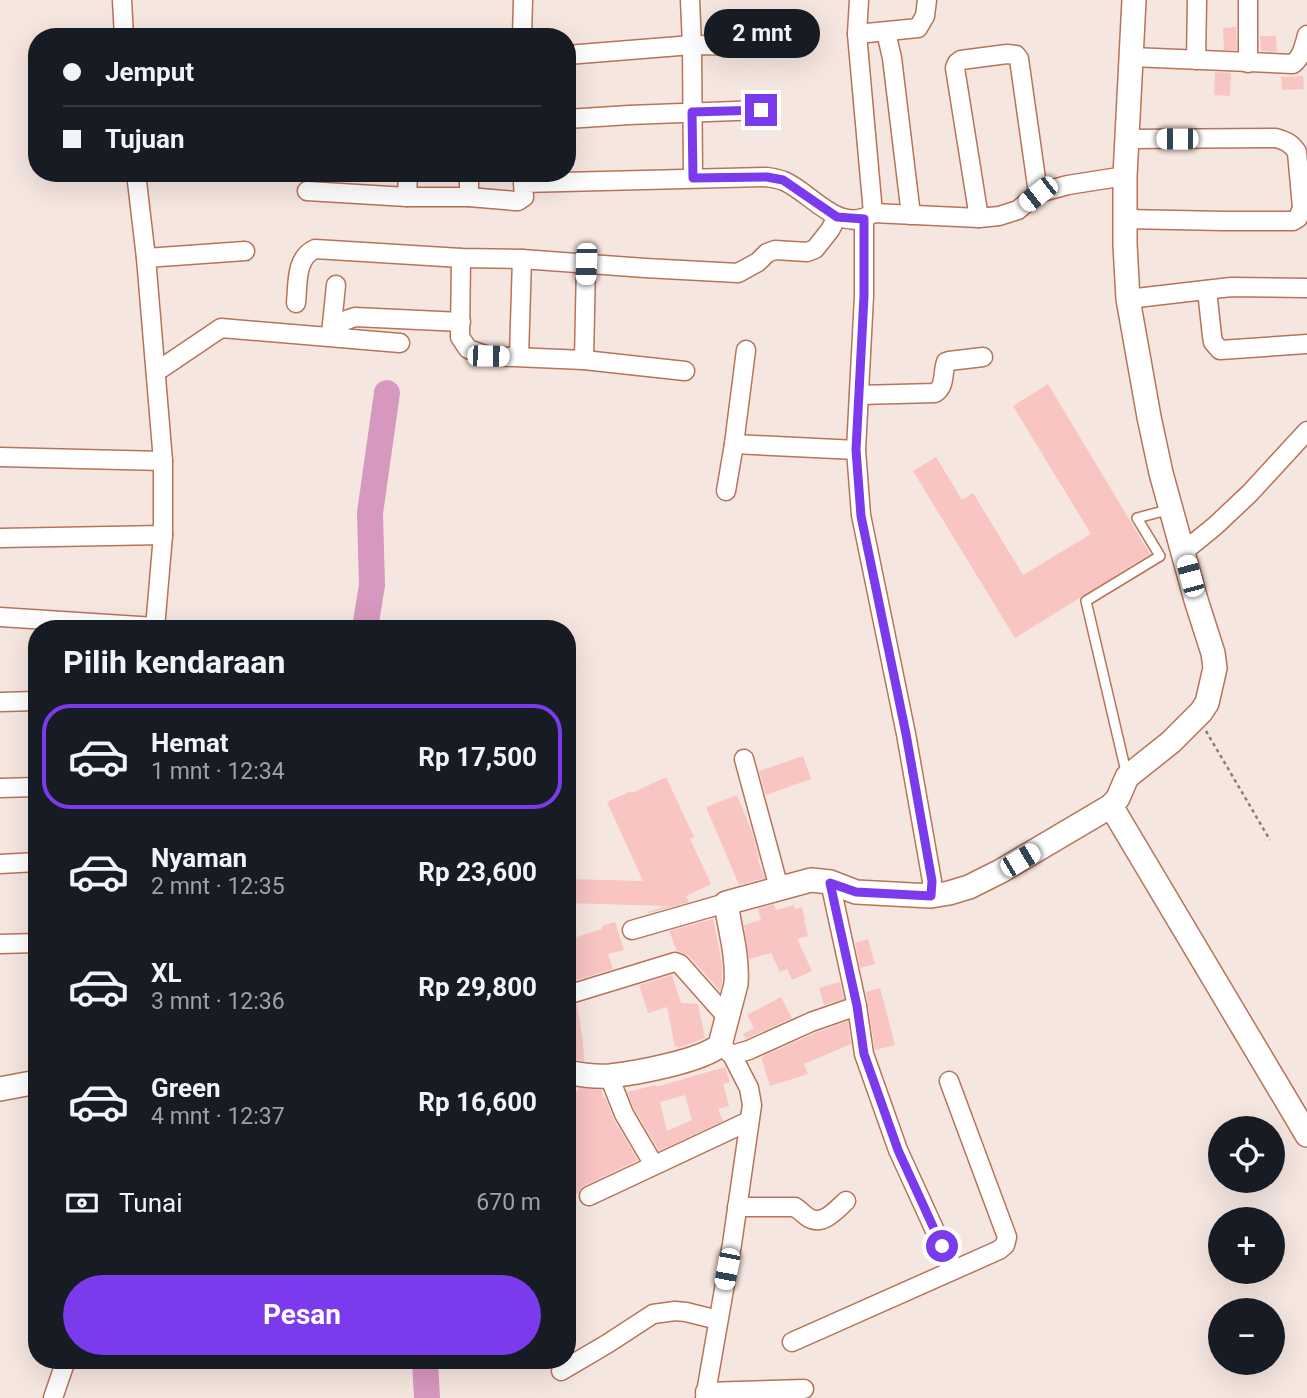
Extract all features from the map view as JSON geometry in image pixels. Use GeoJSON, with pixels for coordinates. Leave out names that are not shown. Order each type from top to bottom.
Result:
{"type":"FeatureCollection","features":[{"type":"Feature","properties":{"kind":"street"},"geometry":{"type":"LineString","coordinates":[[122,0],[124,28]]}},
{"type":"Feature","properties":{"kind":"street"},"geometry":{"type":"LineString","coordinates":[[522,28],[523,0]]}},
{"type":"Feature","properties":{"kind":"street"},"geometry":{"type":"LineString","coordinates":[[690,0],[693,178]]}},
{"type":"Feature","properties":{"kind":"street"},"geometry":{"type":"LineString","coordinates":[[859,0],[857,34],[869,216],[856,450],[861,516],[906,734],[932,881],[931,896]]}},
{"type":"Feature","properties":{"kind":"street"},"geometry":{"type":"LineString","coordinates":[[857,34],[918,28],[926,16],[927,0]]}},
{"type":"Feature","properties":{"kind":"street"},"geometry":{"type":"LineString","coordinates":[[632,929],[811,880],[856,892],[931,896],[949,894],[969,887],[1111,806],[1118,798],[1127,778],[1171,742],[1207,703],[1215,667],[1213,653],[1161,473],[1128,299],[1125,176],[1134,0]]}},
{"type":"Feature","properties":{"kind":"street"},"geometry":{"type":"LineString","coordinates":[[1196,60],[1197,0]]}},
{"type":"Feature","properties":{"kind":"street"},"geometry":{"type":"LineString","coordinates":[[1248,0],[1248,63]]}},
{"type":"Feature","properties":{"kind":"street"},"geometry":{"type":"LineString","coordinates":[[886,32],[892,58],[911,215]]}},
{"type":"Feature","properties":{"kind":"street"},"geometry":{"type":"LineString","coordinates":[[1132,57],[1293,64],[1301,55],[1307,35]]}},
{"type":"Feature","properties":{"kind":"street"},"geometry":{"type":"LineString","coordinates":[[576,54],[692,45],[773,46]]}},
{"type":"Feature","properties":{"kind":"street"},"geometry":{"type":"LineString","coordinates":[[979,218],[955,68],[961,60],[1007,54],[1016,55],[1019,59],[1038,194]]}},
{"type":"Feature","properties":{"kind":"street"},"geometry":{"type":"LineString","coordinates":[[576,118],[761,110]]}},
{"type":"Feature","properties":{"kind":"street"},"geometry":{"type":"LineString","coordinates":[[1125,219],[1293,220],[1298,218],[1302,208],[1297,152],[1286,141],[1276,138],[1127,139]]}},
{"type":"Feature","properties":{"kind":"street"},"geometry":{"type":"LineString","coordinates":[[576,181],[767,177],[783,180],[837,217],[911,215],[979,218],[1018,210],[1038,194],[1068,184],[1125,176]]}},
{"type":"Feature","properties":{"kind":"street"},"geometry":{"type":"LineString","coordinates":[[137,182],[163,460],[163,535],[156,620]]}},
{"type":"Feature","properties":{"kind":"street"},"geometry":{"type":"LineString","coordinates":[[407,197],[408,182]]}},
{"type":"Feature","properties":{"kind":"street"},"geometry":{"type":"LineString","coordinates":[[469,197],[470,182]]}},
{"type":"Feature","properties":{"kind":"street"},"geometry":{"type":"LineString","coordinates":[[307,191],[518,201],[524,194],[523,182]]}},
{"type":"Feature","properties":{"kind":"street"},"geometry":{"type":"LineString","coordinates":[[296,303],[302,260],[307,253],[315,249],[738,273],[775,250],[807,252],[815,249],[837,217]]}},
{"type":"Feature","properties":{"kind":"street"},"geometry":{"type":"LineString","coordinates":[[145,258],[245,251]]}},
{"type":"Feature","properties":{"kind":"street"},"geometry":{"type":"LineString","coordinates":[[461,258],[460,337],[468,348],[488,356],[584,360],[685,371]]}},
{"type":"Feature","properties":{"kind":"street"},"geometry":{"type":"LineString","coordinates":[[519,356],[522,259]]}},
{"type":"Feature","properties":{"kind":"street"},"geometry":{"type":"LineString","coordinates":[[584,360],[586,264]]}},
{"type":"Feature","properties":{"kind":"street"},"geometry":{"type":"LineString","coordinates":[[335,337],[337,285]]}},
{"type":"Feature","properties":{"kind":"street"},"geometry":{"type":"LineString","coordinates":[[1128,299],[1231,287],[1307,288]]}},
{"type":"Feature","properties":{"kind":"street"},"geometry":{"type":"LineString","coordinates":[[1208,290],[1213,342],[1220,350],[1307,344]]}},
{"type":"Feature","properties":{"kind":"street"},"geometry":{"type":"LineString","coordinates":[[335,337],[341,322],[355,317],[461,322]]}},
{"type":"Feature","properties":{"kind":"street"},"geometry":{"type":"LineString","coordinates":[[156,372],[221,328],[400,342]]}},
{"type":"Feature","properties":{"kind":"street"},"geometry":{"type":"LineString","coordinates":[[726,491],[746,350]]}},
{"type":"Feature","properties":{"kind":"street"},"geometry":{"type":"LineString","coordinates":[[859,395],[935,393],[942,386],[946,362],[983,356]]}},
{"type":"Feature","properties":{"kind":"street"},"geometry":{"type":"LineString","coordinates":[[1183,552],[1250,494],[1307,431]]}},
{"type":"Feature","properties":{"kind":"street"},"geometry":{"type":"LineString","coordinates":[[734,444],[856,450]]}},
{"type":"Feature","properties":{"kind":"street"},"geometry":{"type":"LineString","coordinates":[[0,457],[163,460]]}},
{"type":"Feature","properties":{"kind":"street"},"geometry":{"type":"LineString","coordinates":[[0,538],[163,535]]}},
{"type":"Feature","properties":{"kind":"street"},"geometry":{"type":"LineString","coordinates":[[0,617],[46,620]]}},
{"type":"Feature","properties":{"kind":"street"},"geometry":{"type":"LineString","coordinates":[[0,702],[28,701]]}},
{"type":"Feature","properties":{"kind":"street"},"geometry":{"type":"LineString","coordinates":[[744,759],[779,888]]}},
{"type":"Feature","properties":{"kind":"street"},"geometry":{"type":"LineString","coordinates":[[0,788],[28,787]]}},
{"type":"Feature","properties":{"kind":"street"},"geometry":{"type":"LineString","coordinates":[[1111,806],[1307,1135]]}},
{"type":"Feature","properties":{"kind":"street"},"geometry":{"type":"LineString","coordinates":[[0,864],[28,862]]}},
{"type":"Feature","properties":{"kind":"street"},"geometry":{"type":"LineString","coordinates":[[830,883],[857,1006],[864,1054],[898,1150],[953,1270]]}},
{"type":"Feature","properties":{"kind":"street"},"geometry":{"type":"LineString","coordinates":[[726,903],[737,965],[736,984],[727,1017],[726,1050],[752,1096],[737,1207],[705,1395],[804,1389]]}},
{"type":"Feature","properties":{"kind":"street"},"geometry":{"type":"LineString","coordinates":[[0,944],[28,943]]}},
{"type":"Feature","properties":{"kind":"street"},"geometry":{"type":"LineString","coordinates":[[576,992],[675,962],[680,964],[727,1017]]}},
{"type":"Feature","properties":{"kind":"street"},"geometry":{"type":"LineString","coordinates":[[576,1074],[609,1076],[726,1050],[749,1050],[857,1006]]}},
{"type":"Feature","properties":{"kind":"street"},"geometry":{"type":"LineString","coordinates":[[609,1076],[635,1136],[654,1165]]}},
{"type":"Feature","properties":{"kind":"street"},"geometry":{"type":"LineString","coordinates":[[792,1342],[1005,1245],[1007,1237],[949,1081]]}},
{"type":"Feature","properties":{"kind":"street"},"geometry":{"type":"LineString","coordinates":[[0,1088],[28,1083]]}},
{"type":"Feature","properties":{"kind":"street"},"geometry":{"type":"LineString","coordinates":[[589,1196],[749,1121]]}},
{"type":"Feature","properties":{"kind":"street"},"geometry":{"type":"LineString","coordinates":[[737,1207],[795,1207],[808,1218],[817,1220],[828,1216],[846,1201]]}},
{"type":"Feature","properties":{"kind":"street"},"geometry":{"type":"LineString","coordinates":[[576,1362],[653,1314],[686,1312],[718,1320]]}},
{"type":"Feature","properties":{"kind":"street"},"geometry":{"type":"LineString","coordinates":[[54,1398],[63,1369]]}},
{"type":"Feature","properties":{"kind":"lane"},"geometry":{"type":"LineString","coordinates":[[1127,778],[1086,601],[1160,556],[1137,518],[1172,509]]}},
{"type":"Feature","properties":{"kind":"path"},"geometry":{"type":"LineString","coordinates":[[1197,716],[1270,840]]}},
{"type":"Feature","properties":{"kind":"building"},"geometry":{"type":"Polygon","coordinates":[[[1236,27],[1237,50],[1224,50],[1223,28],[1236,27]]]}},
{"type":"Feature","properties":{"kind":"building"},"geometry":{"type":"Polygon","coordinates":[[[1260,36],[1276,36],[1277,52],[1261,51],[1260,36]]]}},
{"type":"Feature","properties":{"kind":"building"},"geometry":{"type":"Polygon","coordinates":[[[1215,72],[1231,73],[1230,96],[1214,95],[1215,72]]]}},
{"type":"Feature","properties":{"kind":"building"},"geometry":{"type":"Polygon","coordinates":[[[1303,76],[1304,89],[1282,90],[1281,77],[1303,76]]]}},
{"type":"Feature","properties":{"kind":"building"},"geometry":{"type":"Polygon","coordinates":[[[1048,384],[1150,554],[1015,638],[913,471],[936,457],[962,500],[973,493],[1023,575],[1091,534],[1013,406],[1048,384]]]}},
{"type":"Feature","properties":{"kind":"building"},"geometry":{"type":"Polygon","coordinates":[[[803,756],[811,779],[766,795],[759,771],[803,756]]]}},
{"type":"Feature","properties":{"kind":"building"},"geometry":{"type":"Polygon","coordinates":[[[666,777],[694,837],[690,839],[711,884],[686,896],[689,902],[649,913],[667,906],[576,903],[576,879],[643,881],[607,802],[631,791],[632,793],[666,777]]]}},
{"type":"Feature","properties":{"kind":"building"},"geometry":{"type":"Polygon","coordinates":[[[737,795],[752,832],[765,878],[739,885],[706,807],[737,795]]]}},
{"type":"Feature","properties":{"kind":"building"},"geometry":{"type":"Polygon","coordinates":[[[774,904],[776,910],[794,905],[795,909],[802,907],[808,936],[797,939],[812,971],[792,980],[787,969],[780,972],[771,953],[749,959],[744,925],[761,920],[758,909],[774,904]]]}},
{"type":"Feature","properties":{"kind":"building"},"geometry":{"type":"Polygon","coordinates":[[[713,919],[722,964],[720,991],[689,956],[677,951],[669,931],[713,919]]]}},
{"type":"Feature","properties":{"kind":"building"},"geometry":{"type":"Polygon","coordinates":[[[615,922],[624,950],[608,954],[613,969],[576,980],[576,937],[602,929],[602,926],[615,922]]]}},
{"type":"Feature","properties":{"kind":"building"},"geometry":{"type":"Polygon","coordinates":[[[868,939],[875,964],[860,968],[855,943],[868,939]]]}},
{"type":"Feature","properties":{"kind":"building"},"geometry":{"type":"Polygon","coordinates":[[[672,975],[681,1003],[698,1004],[705,1038],[678,1048],[675,1047],[667,1007],[648,1013],[639,985],[672,975]]]}},
{"type":"Feature","properties":{"kind":"building"},"geometry":{"type":"Polygon","coordinates":[[[840,982],[844,999],[824,1005],[819,988],[840,982]]]}},
{"type":"Feature","properties":{"kind":"building"},"geometry":{"type":"Polygon","coordinates":[[[880,988],[895,1045],[875,1050],[866,992],[880,988]]]}},
{"type":"Feature","properties":{"kind":"building"},"geometry":{"type":"Polygon","coordinates":[[[781,997],[792,1018],[746,1039],[743,1034],[754,1028],[747,1015],[781,997]]]}},
{"type":"Feature","properties":{"kind":"building"},"geometry":{"type":"Polygon","coordinates":[[[576,1004],[583,1042],[584,1061],[576,1060],[576,1004]]]}},
{"type":"Feature","properties":{"kind":"building"},"geometry":{"type":"Polygon","coordinates":[[[848,1021],[851,1044],[804,1064],[808,1074],[770,1086],[761,1057],[848,1021]]]}},
{"type":"Feature","properties":{"kind":"building"},"geometry":{"type":"Polygon","coordinates":[[[725,1067],[730,1082],[723,1084],[729,1106],[718,1109],[723,1121],[659,1151],[627,1092],[656,1087],[725,1067]],[[685,1095],[660,1102],[667,1131],[692,1120],[685,1095]]]}},
{"type":"Feature","properties":{"kind":"building"},"geometry":{"type":"Polygon","coordinates":[[[578,1088],[602,1090],[614,1120],[638,1160],[584,1186],[576,1194],[576,1091],[578,1088]]]}},
{"type":"Feature","properties":{"kind":"waterway"},"geometry":{"type":"LineString","coordinates":[[366,620],[372,585],[370,513],[387,393]]}},
{"type":"Feature","properties":{"kind":"waterway"},"geometry":{"type":"LineString","coordinates":[[425,1369],[427,1398]]}},
{"type":"Feature","properties":{"kind":"route"},"geometry":{"type":"LineString","coordinates":[[761,110],[692,112],[693,178],[767,177],[783,180],[837,217],[864,219],[864,296],[856,450],[861,516],[906,734],[932,881],[931,896],[856,892],[830,883],[857,1006],[864,1054],[898,1150],[942,1246]]}}]}
